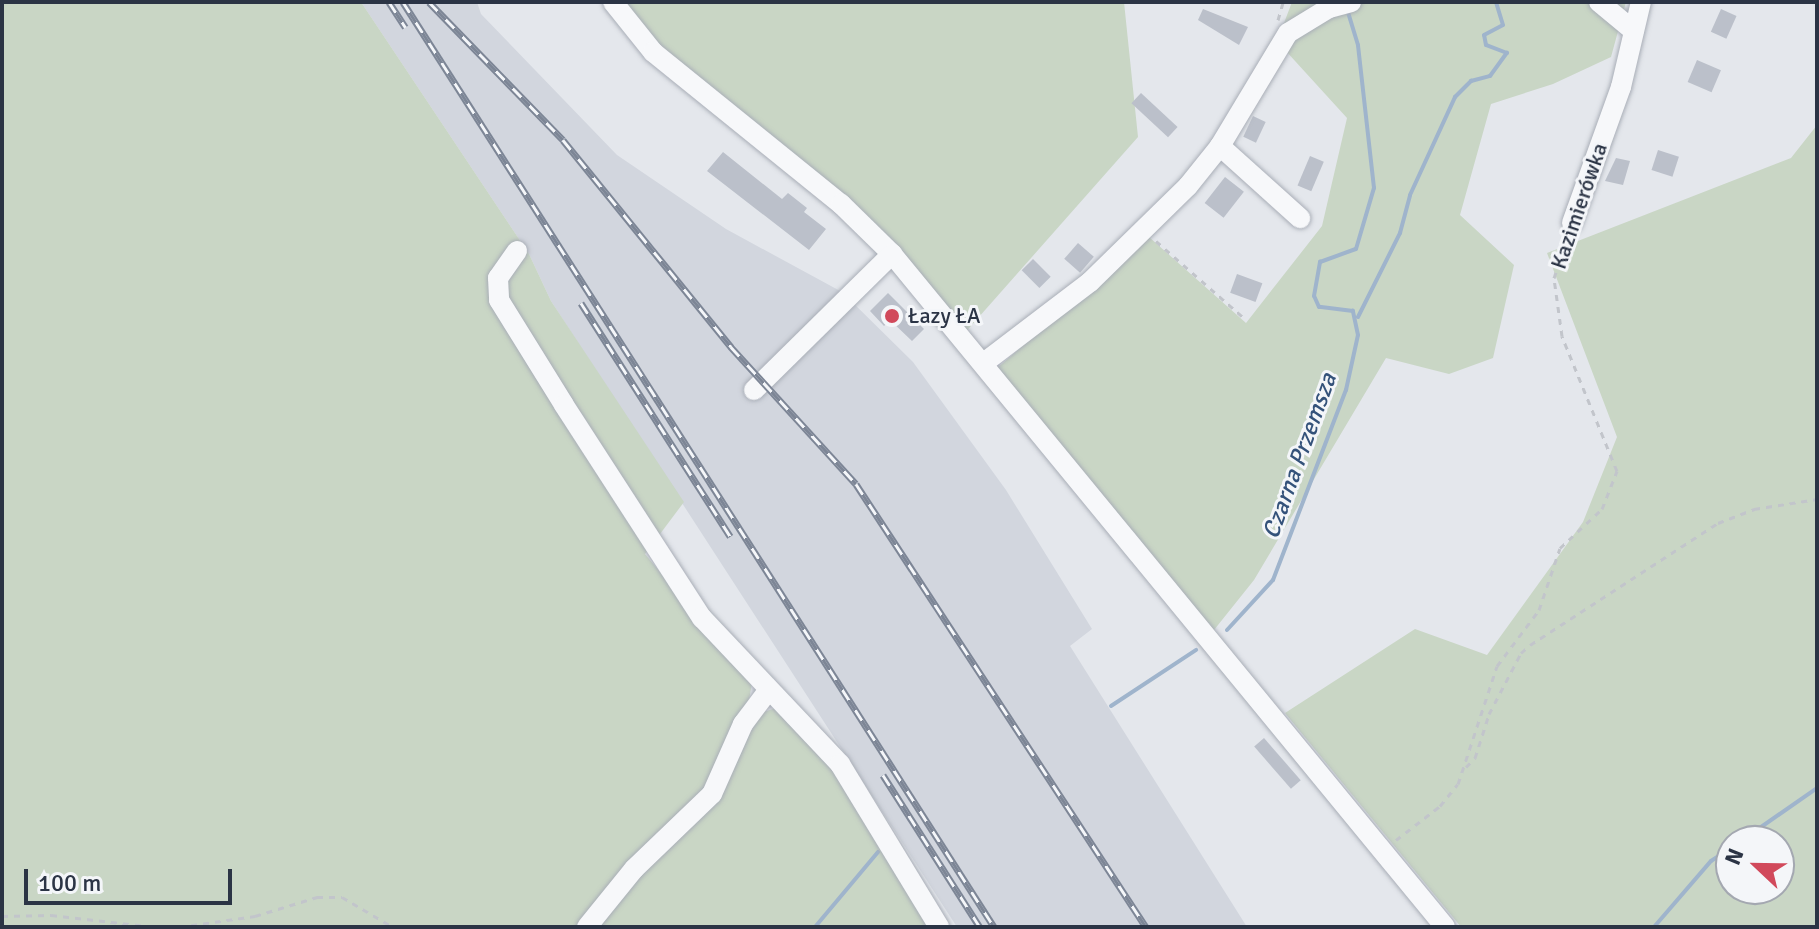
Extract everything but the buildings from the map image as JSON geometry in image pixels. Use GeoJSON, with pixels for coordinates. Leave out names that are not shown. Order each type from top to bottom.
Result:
{"type":"FeatureCollection","features":[{"type":"Feature","properties":{"kind":"street"},"geometry":{"type":"LineString","coordinates":[[613,2],[653,52],[841,204],[892,254],[985,362],[1445,927]]}},
{"type":"Feature","properties":{"kind":"street"},"geometry":{"type":"LineString","coordinates":[[1599,2],[1634,31]]}},
{"type":"Feature","properties":{"kind":"street","name":"Kazimierówka"},"geometry":{"type":"LineString","coordinates":[[1572,223],[1621,87],[1641,2]]}},
{"type":"Feature","properties":{"kind":"street"},"geometry":{"type":"LineString","coordinates":[[985,362],[1090,282],[1144,231],[1220,146],[1282,41],[1305,20],[1343,4]]}},
{"type":"Feature","properties":{"kind":"street"},"geometry":{"type":"LineString","coordinates":[[1220,146],[1300,218]]}},
{"type":"Feature","properties":{"kind":"street"},"geometry":{"type":"LineString","coordinates":[[517,251],[498,278],[499,300],[702,618],[767,692],[840,764],[939,927]]}},
{"type":"Feature","properties":{"kind":"street"},"geometry":{"type":"LineString","coordinates":[[754,390],[892,254]]}},
{"type":"Feature","properties":{"kind":"street"},"geometry":{"type":"LineString","coordinates":[[587,927],[634,869],[712,794],[743,724],[767,692]]}},
{"type":"Feature","properties":{"kind":"path","name":"Kazimierówka"},"geometry":{"type":"LineString","coordinates":[[1466,767],[1497,666],[1539,610],[1560,548],[1602,509],[1617,471],[1577,381],[1555,304],[1554,278],[1572,223]]}},
{"type":"Feature","properties":{"kind":"path"},"geometry":{"type":"LineString","coordinates":[[1144,231],[1245,319]]}},
{"type":"Feature","properties":{"kind":"path"},"geometry":{"type":"LineString","coordinates":[[1382,848],[1440,806],[1475,758],[1489,714],[1521,653],[1530,645],[1718,523],[1754,509],[1817,499]]}},
{"type":"Feature","properties":{"kind":"path"},"geometry":{"type":"LineString","coordinates":[[179,927],[255,916],[317,897],[342,897],[393,927]]}},
{"type":"Feature","properties":{"kind":"path"},"geometry":{"type":"LineString","coordinates":[[2,916],[51,915],[155,927]]}},
{"type":"Feature","properties":{"kind":"shaded area"},"geometry":{"type":"Polygon","coordinates":[[[361,2],[477,2],[481,14],[617,155],[726,229],[842,292],[913,362],[1006,490],[1092,629],[1070,646],[1247,927],[957,927],[551,301],[529,254],[361,2]]]}},
{"type":"Feature","properties":{"kind":"green space"},"geometry":{"type":"Polygon","coordinates":[[[2,2],[361,2],[529,254],[551,301],[684,502],[645,554],[752,683],[749,700],[722,768],[580,927],[2,927],[2,2]]]}},
{"type":"Feature","properties":{"kind":"green space"},"geometry":{"type":"Polygon","coordinates":[[[620,2],[1124,2],[1138,137],[963,335],[900,252],[636,26],[620,2]]]}},
{"type":"Feature","properties":{"kind":"green space"},"geometry":{"type":"Polygon","coordinates":[[[1292,2],[1626,2],[1611,57],[1553,84],[1491,104],[1460,215],[1514,265],[1493,358],[1449,374],[1386,358],[1254,580],[1214,630],[996,369],[1149,237],[1246,323],[1322,226],[1347,118],[1285,50],[1281,31],[1292,2]]]}},
{"type":"Feature","properties":{"kind":"green space"},"geometry":{"type":"Polygon","coordinates":[[[1817,125],[1817,927],[1461,927],[1285,713],[1415,629],[1487,655],[1583,522],[1617,437],[1547,253],[1791,158],[1817,125]]]}},
{"type":"Feature","properties":{"kind":"green space"},"geometry":{"type":"Polygon","coordinates":[[[776,708],[846,760],[944,927],[592,927],[735,759],[760,713],[776,708]]]}},
{"type":"Feature","properties":{"kind":"waterway"},"geometry":{"type":"LineString","coordinates":[[1358,317],[1400,233],[1410,195],[1455,97],[1471,81],[1490,76],[1507,53],[1486,45],[1484,35],[1503,25],[1496,2]]}},
{"type":"Feature","properties":{"kind":"waterway","name":"Czarna Przemsza"},"geometry":{"type":"LineString","coordinates":[[1227,630],[1273,580],[1346,390],[1358,335],[1353,311],[1319,307],[1314,296],[1320,262],[1356,249],[1374,188],[1358,45],[1347,8]]}},
{"type":"Feature","properties":{"kind":"waterway","name":"Czarna Przemsza"},"geometry":{"type":"LineString","coordinates":[[1111,706],[1196,650]]}},
{"type":"Feature","properties":{"kind":"waterway","name":"Czarna Przemsza"},"geometry":{"type":"LineString","coordinates":[[1764,825],[1817,788]]}},
{"type":"Feature","properties":{"kind":"waterway","name":"Czarna Przemsza"},"geometry":{"type":"LineString","coordinates":[[815,927],[878,852]]}},
{"type":"Feature","properties":{"kind":"waterway","name":"Czarna Przemsza"},"geometry":{"type":"LineString","coordinates":[[1654,927],[1715,858]]}},
{"type":"Feature","properties":{"kind":"railway"},"geometry":{"type":"LineString","coordinates":[[389,2],[405,27]]}},
{"type":"Feature","properties":{"kind":"railway"},"geometry":{"type":"LineString","coordinates":[[403,2],[994,927]]}},
{"type":"Feature","properties":{"kind":"railway"},"geometry":{"type":"LineString","coordinates":[[429,2],[563,140],[731,347],[856,484],[1146,927]]}},
{"type":"Feature","properties":{"kind":"railway"},"geometry":{"type":"LineString","coordinates":[[581,303],[730,536]]}},
{"type":"Feature","properties":{"kind":"railway"},"geometry":{"type":"LineString","coordinates":[[883,775],[980,927]]}},
{"type":"Feature","properties":{"kind":"place","name":"Łazy ŁA"},"geometry":{"type":"Point","coordinates":[892,316]}}]}
